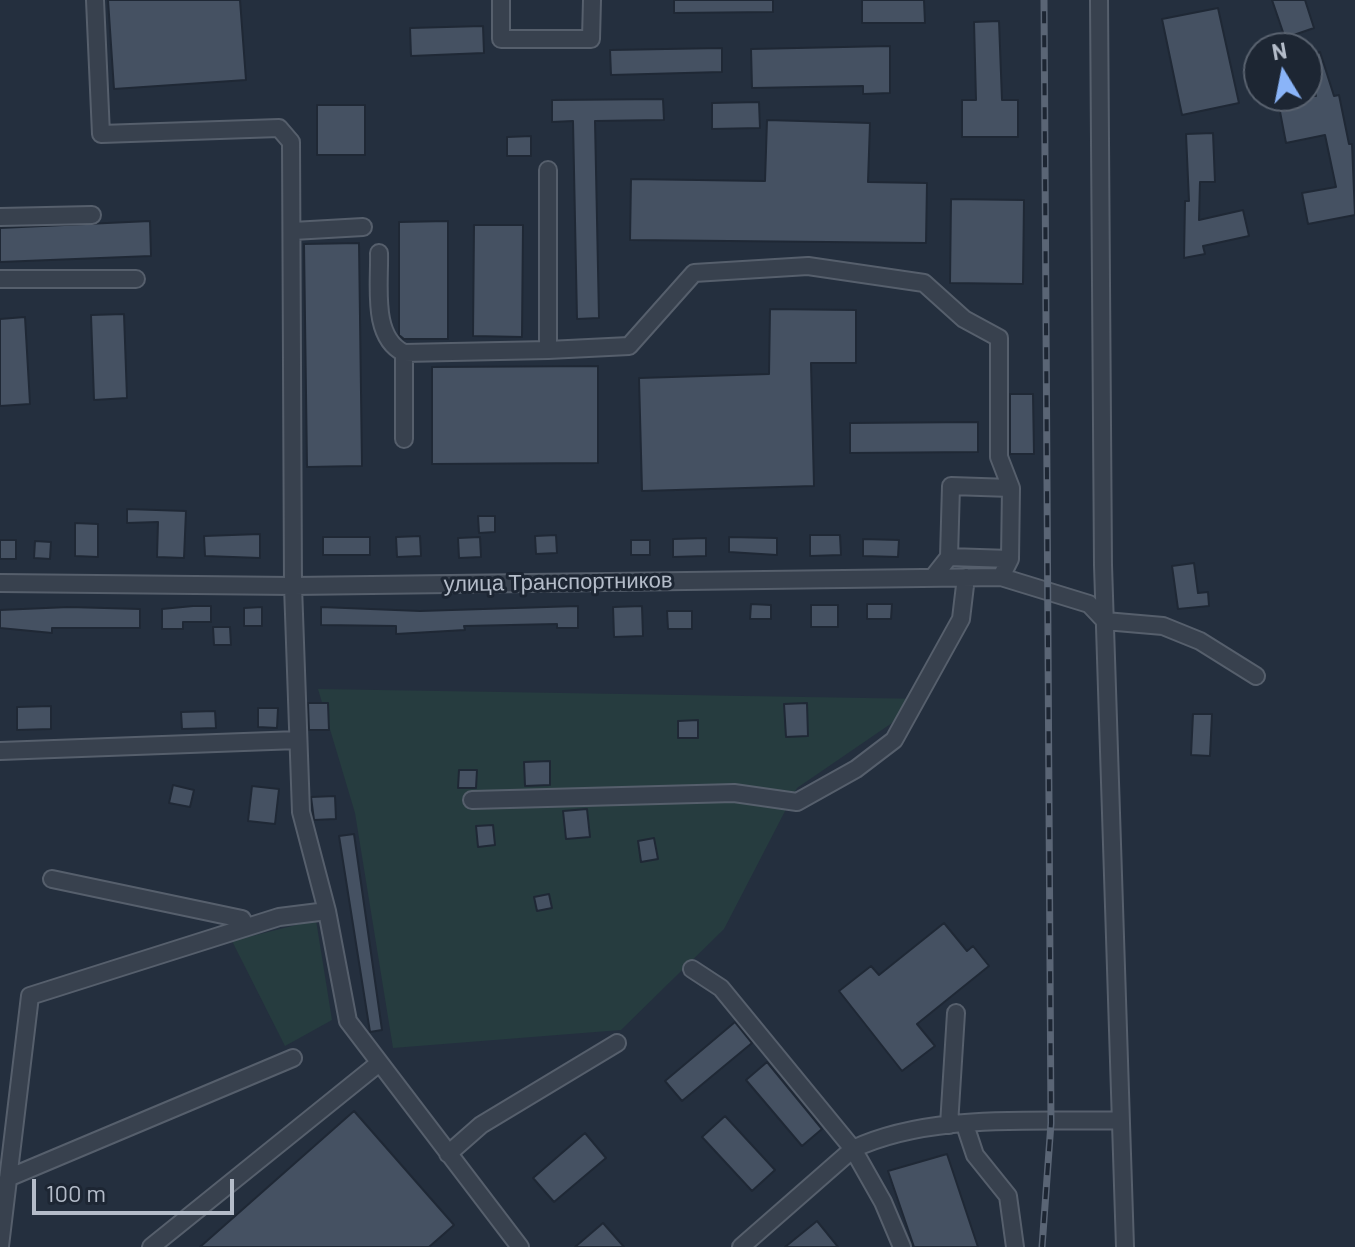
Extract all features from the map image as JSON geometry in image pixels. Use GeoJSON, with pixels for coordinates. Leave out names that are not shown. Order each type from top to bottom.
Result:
{"type":"FeatureCollection","features":[{"type":"Feature","properties":{"kind":"street"},"geometry":{"type":"LineString","coordinates":[[95,0],[101,134],[279,128],[291,142],[293,586],[301,812],[327,911],[348,1021],[520,1247]]}},
{"type":"Feature","properties":{"kind":"street"},"geometry":{"type":"LineString","coordinates":[[501,0],[501,39],[591,39],[592,0]]}},
{"type":"Feature","properties":{"kind":"street"},"geometry":{"type":"LineString","coordinates":[[1099,0],[1105,621],[1125,1247]]}},
{"type":"Feature","properties":{"kind":"street"},"geometry":{"type":"LineString","coordinates":[[548,170],[548,350]]}},
{"type":"Feature","properties":{"kind":"street"},"geometry":{"type":"LineString","coordinates":[[0,217],[92,215]]}},
{"type":"Feature","properties":{"kind":"street"},"geometry":{"type":"LineString","coordinates":[[293,231],[363,227]]}},
{"type":"Feature","properties":{"kind":"street"},"geometry":{"type":"LineString","coordinates":[[379,253],[382,333],[391,347],[404,353],[629,346],[694,273],[808,266],[924,283],[964,319],[999,338],[999,457],[1011,488],[1010,559],[1001,577]]}},
{"type":"Feature","properties":{"kind":"street"},"geometry":{"type":"LineString","coordinates":[[0,279],[136,279]]}},
{"type":"Feature","properties":{"kind":"street"},"geometry":{"type":"LineString","coordinates":[[404,353],[404,439]]}},
{"type":"Feature","properties":{"kind":"street"},"geometry":{"type":"LineString","coordinates":[[934,576],[949,557],[951,486],[1011,488]]}},
{"type":"Feature","properties":{"kind":"street"},"geometry":{"type":"LineString","coordinates":[[949,557],[1010,559]]}},
{"type":"Feature","properties":{"kind":"street"},"geometry":{"type":"LineString","coordinates":[[472,800],[734,793],[797,802],[856,769],[894,740],[961,619],[966,577]]}},
{"type":"Feature","properties":{"kind":"street","name":"улица Транспортников"},"geometry":{"type":"LineString","coordinates":[[0,583],[293,586],[1001,577],[1089,604],[1105,621]]}},
{"type":"Feature","properties":{"kind":"street"},"geometry":{"type":"LineString","coordinates":[[1105,621],[1163,626],[1200,641],[1256,676]]}},
{"type":"Feature","properties":{"kind":"street"},"geometry":{"type":"LineString","coordinates":[[0,751],[298,740]]}},
{"type":"Feature","properties":{"kind":"street"},"geometry":{"type":"LineString","coordinates":[[52,879],[242,919],[246,927]]}},
{"type":"Feature","properties":{"kind":"street"},"geometry":{"type":"LineString","coordinates":[[0,1246],[30,996],[279,917],[327,911]]}},
{"type":"Feature","properties":{"kind":"street"},"geometry":{"type":"LineString","coordinates":[[692,969],[721,988],[853,1149],[883,1202],[902,1247]]}},
{"type":"Feature","properties":{"kind":"street"},"geometry":{"type":"LineString","coordinates":[[956,1013],[957,1125],[975,1155],[1008,1196],[1015,1247]]}},
{"type":"Feature","properties":{"kind":"street"},"geometry":{"type":"LineString","coordinates":[[448,1154],[481,1125],[617,1043]]}},
{"type":"Feature","properties":{"kind":"street"},"geometry":{"type":"LineString","coordinates":[[8,1178],[293,1058]]}},
{"type":"Feature","properties":{"kind":"street"},"geometry":{"type":"LineString","coordinates":[[151,1247],[378,1064]]}},
{"type":"Feature","properties":{"kind":"street"},"geometry":{"type":"LineString","coordinates":[[741,1247],[853,1149],[899,1133],[957,1125],[1120,1120]]}},
{"type":"Feature","properties":{"kind":"green space"},"geometry":{"type":"Polygon","coordinates":[[[318,689],[927,699],[797,788],[724,929],[621,1030],[393,1048],[355,813],[318,689]]]}},
{"type":"Feature","properties":{"kind":"green space"},"geometry":{"type":"Polygon","coordinates":[[[316,920],[332,1020],[285,1046],[232,941],[316,920]]]}},
{"type":"Feature","properties":{"kind":"building"},"geometry":{"type":"Polygon","coordinates":[[[108,0],[240,0],[246,80],[114,89],[108,0]]]}},
{"type":"Feature","properties":{"kind":"building"},"geometry":{"type":"Polygon","coordinates":[[[674,0],[773,0],[773,12],[674,13],[674,0]]]}},
{"type":"Feature","properties":{"kind":"building"},"geometry":{"type":"Polygon","coordinates":[[[862,0],[924,0],[925,23],[862,23],[862,0]]]}},
{"type":"Feature","properties":{"kind":"building"},"geometry":{"type":"Polygon","coordinates":[[[1272,0],[1305,0],[1314,28],[1302,32],[1283,32],[1272,0]]]}},
{"type":"Feature","properties":{"kind":"building"},"geometry":{"type":"Polygon","coordinates":[[[1218,8],[1239,103],[1182,115],[1162,19],[1218,8]]]}},
{"type":"Feature","properties":{"kind":"building"},"geometry":{"type":"Polygon","coordinates":[[[999,21],[1002,100],[1018,100],[1018,137],[962,137],[962,100],[976,100],[974,22],[999,21]]]}},
{"type":"Feature","properties":{"kind":"building"},"geometry":{"type":"Polygon","coordinates":[[[483,26],[484,53],[411,56],[410,28],[483,26]]]}},
{"type":"Feature","properties":{"kind":"building"},"geometry":{"type":"Polygon","coordinates":[[[890,46],[890,93],[863,94],[863,86],[752,88],[751,49],[890,46]]]}},
{"type":"Feature","properties":{"kind":"building"},"geometry":{"type":"Polygon","coordinates":[[[722,48],[722,72],[611,75],[610,50],[722,48]]]}},
{"type":"Feature","properties":{"kind":"building"},"geometry":{"type":"Polygon","coordinates":[[[1323,61],[1334,96],[1339,95],[1349,144],[1352,144],[1355,215],[1308,224],[1302,193],[1336,187],[1325,135],[1286,143],[1280,112],[1323,112],[1323,61]]]}},
{"type":"Feature","properties":{"kind":"building"},"geometry":{"type":"Polygon","coordinates":[[[663,99],[664,120],[595,121],[599,318],[577,319],[573,121],[552,122],[552,100],[663,99]]]}},
{"type":"Feature","properties":{"kind":"building"},"geometry":{"type":"Polygon","coordinates":[[[759,102],[760,128],[712,129],[712,103],[759,102]]]}},
{"type":"Feature","properties":{"kind":"building"},"geometry":{"type":"Polygon","coordinates":[[[317,105],[365,105],[365,155],[317,155],[317,105]]]}},
{"type":"Feature","properties":{"kind":"building"},"geometry":{"type":"Polygon","coordinates":[[[767,120],[870,123],[868,182],[927,183],[926,243],[630,240],[631,179],[765,181],[767,120]]]}},
{"type":"Feature","properties":{"kind":"building"},"geometry":{"type":"Polygon","coordinates":[[[1213,133],[1215,182],[1200,182],[1199,220],[1243,210],[1249,236],[1203,246],[1205,254],[1184,258],[1185,201],[1189,201],[1186,134],[1213,133]]]}},
{"type":"Feature","properties":{"kind":"building"},"geometry":{"type":"Polygon","coordinates":[[[531,136],[531,156],[507,156],[507,137],[531,136]]]}},
{"type":"Feature","properties":{"kind":"building"},"geometry":{"type":"Polygon","coordinates":[[[951,199],[1024,200],[1023,284],[950,283],[951,199]]]}},
{"type":"Feature","properties":{"kind":"building"},"geometry":{"type":"Polygon","coordinates":[[[150,221],[151,256],[0,262],[0,228],[150,221]]]}},
{"type":"Feature","properties":{"kind":"building"},"geometry":{"type":"Polygon","coordinates":[[[448,221],[448,339],[404,339],[399,335],[399,222],[448,221]]]}},
{"type":"Feature","properties":{"kind":"building"},"geometry":{"type":"Polygon","coordinates":[[[474,225],[523,225],[522,337],[473,336],[474,225]]]}},
{"type":"Feature","properties":{"kind":"building"},"geometry":{"type":"Polygon","coordinates":[[[359,243],[362,466],[307,467],[304,244],[359,243]]]}},
{"type":"Feature","properties":{"kind":"building"},"geometry":{"type":"Polygon","coordinates":[[[770,309],[856,310],[856,363],[811,363],[814,486],[642,491],[639,378],[769,374],[770,309]]]}},
{"type":"Feature","properties":{"kind":"building"},"geometry":{"type":"Polygon","coordinates":[[[124,314],[127,398],[94,400],[91,315],[124,314]]]}},
{"type":"Feature","properties":{"kind":"building"},"geometry":{"type":"Polygon","coordinates":[[[25,317],[30,404],[0,406],[0,319],[25,317]]]}},
{"type":"Feature","properties":{"kind":"building"},"geometry":{"type":"Polygon","coordinates":[[[598,366],[598,463],[432,464],[432,367],[598,366]]]}},
{"type":"Feature","properties":{"kind":"building"},"geometry":{"type":"Polygon","coordinates":[[[1010,394],[1033,394],[1034,454],[1010,454],[1010,394]]]}},
{"type":"Feature","properties":{"kind":"building"},"geometry":{"type":"Polygon","coordinates":[[[978,422],[978,452],[850,453],[850,423],[978,422]]]}},
{"type":"Feature","properties":{"kind":"building"},"geometry":{"type":"Polygon","coordinates":[[[127,509],[186,511],[184,558],[157,557],[158,522],[127,523],[127,509]]]}},
{"type":"Feature","properties":{"kind":"building"},"geometry":{"type":"Polygon","coordinates":[[[478,516],[495,516],[495,532],[479,533],[478,516]]]}},
{"type":"Feature","properties":{"kind":"building"},"geometry":{"type":"Polygon","coordinates":[[[75,523],[98,524],[98,557],[75,556],[75,523]]]}},
{"type":"Feature","properties":{"kind":"building"},"geometry":{"type":"Polygon","coordinates":[[[260,534],[260,558],[205,556],[204,536],[260,534]]]}},
{"type":"Feature","properties":{"kind":"building"},"geometry":{"type":"Polygon","coordinates":[[[556,535],[557,553],[536,554],[535,536],[556,535]]]}},
{"type":"Feature","properties":{"kind":"building"},"geometry":{"type":"Polygon","coordinates":[[[810,535],[840,535],[841,555],[810,556],[810,535]]]}},
{"type":"Feature","properties":{"kind":"building"},"geometry":{"type":"Polygon","coordinates":[[[420,536],[421,556],[397,557],[396,537],[420,536]]]}},
{"type":"Feature","properties":{"kind":"building"},"geometry":{"type":"Polygon","coordinates":[[[323,537],[370,537],[370,555],[323,555],[323,537]]]}},
{"type":"Feature","properties":{"kind":"building"},"geometry":{"type":"Polygon","coordinates":[[[480,537],[481,557],[459,558],[458,538],[480,537]]]}},
{"type":"Feature","properties":{"kind":"building"},"geometry":{"type":"Polygon","coordinates":[[[729,537],[777,538],[777,555],[729,552],[729,537]]]}},
{"type":"Feature","properties":{"kind":"building"},"geometry":{"type":"Polygon","coordinates":[[[706,538],[706,556],[673,557],[673,539],[706,538]]]}},
{"type":"Feature","properties":{"kind":"building"},"geometry":{"type":"Polygon","coordinates":[[[863,539],[899,540],[898,557],[863,556],[863,539]]]}},
{"type":"Feature","properties":{"kind":"building"},"geometry":{"type":"Polygon","coordinates":[[[0,540],[16,540],[16,559],[0,559],[0,540]]]}},
{"type":"Feature","properties":{"kind":"building"},"geometry":{"type":"Polygon","coordinates":[[[631,540],[650,540],[650,555],[631,555],[631,540]]]}},
{"type":"Feature","properties":{"kind":"building"},"geometry":{"type":"Polygon","coordinates":[[[35,541],[51,542],[50,559],[34,558],[35,541]]]}},
{"type":"Feature","properties":{"kind":"building"},"geometry":{"type":"Polygon","coordinates":[[[1194,563],[1198,593],[1208,592],[1209,606],[1178,609],[1172,566],[1194,563]]]}},
{"type":"Feature","properties":{"kind":"building"},"geometry":{"type":"Polygon","coordinates":[[[751,604],[771,605],[771,619],[750,619],[751,604]]]}},
{"type":"Feature","properties":{"kind":"building"},"geometry":{"type":"Polygon","coordinates":[[[867,604],[892,604],[891,619],[867,619],[867,604]]]}},
{"type":"Feature","properties":{"kind":"building"},"geometry":{"type":"Polygon","coordinates":[[[811,605],[838,605],[838,627],[811,627],[811,605]]]}},
{"type":"Feature","properties":{"kind":"building"},"geometry":{"type":"Polygon","coordinates":[[[211,606],[211,622],[183,622],[183,629],[162,629],[162,609],[211,606]]]}},
{"type":"Feature","properties":{"kind":"building"},"geometry":{"type":"Polygon","coordinates":[[[578,606],[578,628],[557,628],[557,624],[464,626],[465,630],[396,634],[396,626],[321,625],[321,607],[420,611],[578,606]]]}},
{"type":"Feature","properties":{"kind":"building"},"geometry":{"type":"Polygon","coordinates":[[[642,606],[643,636],[614,637],[613,607],[642,606]]]}},
{"type":"Feature","properties":{"kind":"building"},"geometry":{"type":"Polygon","coordinates":[[[69,607],[140,609],[140,628],[52,628],[52,633],[0,628],[0,610],[69,607]]]}},
{"type":"Feature","properties":{"kind":"building"},"geometry":{"type":"Polygon","coordinates":[[[262,607],[262,626],[244,626],[244,608],[262,607]]]}},
{"type":"Feature","properties":{"kind":"building"},"geometry":{"type":"Polygon","coordinates":[[[667,611],[692,611],[692,629],[668,629],[667,611]]]}},
{"type":"Feature","properties":{"kind":"building"},"geometry":{"type":"Polygon","coordinates":[[[213,627],[230,627],[231,645],[214,645],[213,627]]]}},
{"type":"Feature","properties":{"kind":"building"},"geometry":{"type":"Polygon","coordinates":[[[308,703],[328,703],[329,730],[309,730],[308,703]]]}},
{"type":"Feature","properties":{"kind":"building"},"geometry":{"type":"Polygon","coordinates":[[[807,703],[808,736],[786,737],[784,704],[807,703]]]}},
{"type":"Feature","properties":{"kind":"building"},"geometry":{"type":"Polygon","coordinates":[[[51,706],[51,729],[17,730],[17,707],[51,706]]]}},
{"type":"Feature","properties":{"kind":"building"},"geometry":{"type":"Polygon","coordinates":[[[258,708],[278,708],[277,728],[258,727],[258,708]]]}},
{"type":"Feature","properties":{"kind":"building"},"geometry":{"type":"Polygon","coordinates":[[[215,711],[216,728],[182,729],[181,712],[215,711]]]}},
{"type":"Feature","properties":{"kind":"building"},"geometry":{"type":"Polygon","coordinates":[[[1193,714],[1212,714],[1210,756],[1191,755],[1193,714]]]}},
{"type":"Feature","properties":{"kind":"building"},"geometry":{"type":"Polygon","coordinates":[[[698,720],[698,738],[678,738],[678,721],[698,720]]]}},
{"type":"Feature","properties":{"kind":"building"},"geometry":{"type":"Polygon","coordinates":[[[550,761],[550,785],[525,786],[524,762],[550,761]]]}},
{"type":"Feature","properties":{"kind":"building"},"geometry":{"type":"Polygon","coordinates":[[[459,770],[477,770],[476,788],[458,788],[459,770]]]}},
{"type":"Feature","properties":{"kind":"building"},"geometry":{"type":"Polygon","coordinates":[[[173,785],[194,790],[190,807],[169,803],[173,785]]]}},
{"type":"Feature","properties":{"kind":"building"},"geometry":{"type":"Polygon","coordinates":[[[252,786],[279,789],[275,824],[248,821],[252,786]]]}},
{"type":"Feature","properties":{"kind":"building"},"geometry":{"type":"Polygon","coordinates":[[[335,796],[336,819],[314,820],[311,797],[335,796]]]}},
{"type":"Feature","properties":{"kind":"building"},"geometry":{"type":"Polygon","coordinates":[[[587,809],[590,837],[566,839],[563,811],[587,809]]]}},
{"type":"Feature","properties":{"kind":"building"},"geometry":{"type":"Polygon","coordinates":[[[493,825],[495,845],[478,847],[476,826],[493,825]]]}},
{"type":"Feature","properties":{"kind":"building"},"geometry":{"type":"Polygon","coordinates":[[[354,834],[382,1030],[370,1032],[339,836],[354,834]]]}},
{"type":"Feature","properties":{"kind":"building"},"geometry":{"type":"Polygon","coordinates":[[[654,838],[658,859],[641,862],[638,841],[654,838]]]}},
{"type":"Feature","properties":{"kind":"building"},"geometry":{"type":"Polygon","coordinates":[[[549,894],[552,908],[537,911],[534,897],[549,894]]]}},
{"type":"Feature","properties":{"kind":"building"},"geometry":{"type":"Polygon","coordinates":[[[944,923],[967,951],[973,946],[989,966],[917,1024],[935,1046],[902,1071],[839,991],[871,966],[879,975],[944,923]]]}},
{"type":"Feature","properties":{"kind":"building"},"geometry":{"type":"Polygon","coordinates":[[[735,1022],[752,1043],[682,1101],[665,1081],[735,1022]]]}},
{"type":"Feature","properties":{"kind":"building"},"geometry":{"type":"Polygon","coordinates":[[[767,1062],[822,1129],[802,1146],[746,1080],[767,1062]]]}},
{"type":"Feature","properties":{"kind":"building"},"geometry":{"type":"Polygon","coordinates":[[[354,1111],[454,1225],[429,1247],[200,1247],[354,1111]]]}},
{"type":"Feature","properties":{"kind":"building"},"geometry":{"type":"Polygon","coordinates":[[[725,1116],[775,1170],[752,1191],[702,1137],[725,1116]]]}},
{"type":"Feature","properties":{"kind":"building"},"geometry":{"type":"Polygon","coordinates":[[[585,1133],[606,1158],[554,1202],[533,1178],[585,1133]]]}},
{"type":"Feature","properties":{"kind":"building"},"geometry":{"type":"Polygon","coordinates":[[[947,1154],[978,1247],[914,1247],[888,1171],[947,1154]]]}},
{"type":"Feature","properties":{"kind":"building"},"geometry":{"type":"Polygon","coordinates":[[[817,1221],[838,1247],[785,1247],[817,1221]]]}},
{"type":"Feature","properties":{"kind":"building"},"geometry":{"type":"Polygon","coordinates":[[[603,1223],[624,1247],[575,1247],[603,1223]]]}},
{"type":"Feature","properties":{"kind":"railway"},"geometry":{"type":"LineString","coordinates":[[1042,1247],[1051,1123],[1044,0]]}}]}
